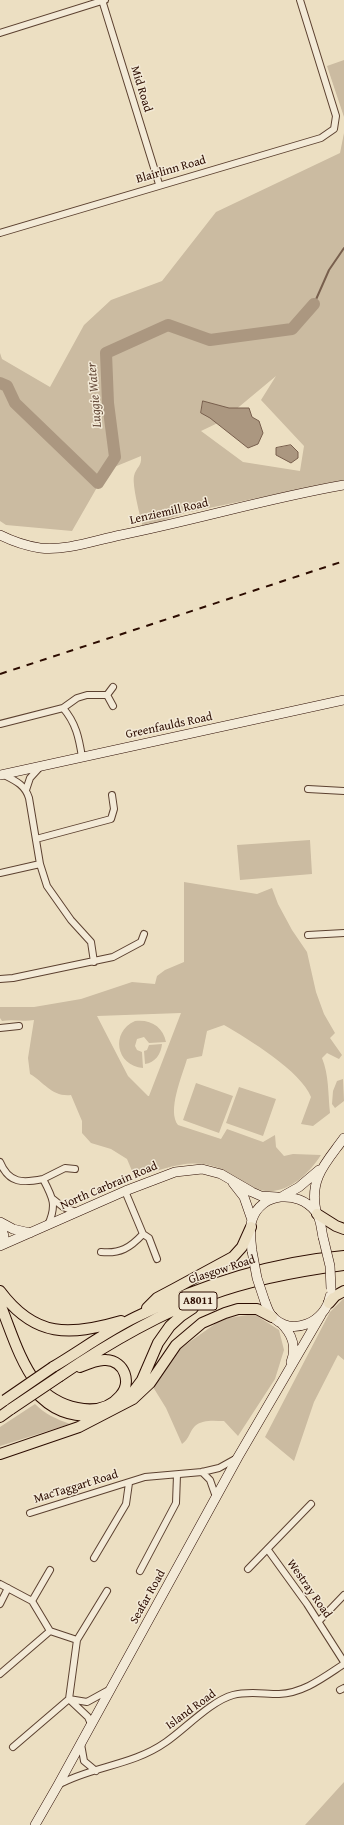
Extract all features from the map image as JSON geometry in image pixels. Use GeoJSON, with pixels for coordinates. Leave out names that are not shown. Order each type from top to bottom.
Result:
{"type":"FeatureCollection","features":[{"type":"Feature","properties":{"kind":"main road"},"geometry":{"type":"LineString","coordinates":[[316,1212],[336,1226],[344,1229]]}},
{"type":"Feature","properties":{"kind":"main road"},"geometry":{"type":"LineString","coordinates":[[0,1292],[16,1310],[39,1325],[62,1331],[91,1330],[136,1317],[157,1298],[233,1257],[242,1247],[251,1224]]}},
{"type":"Feature","properties":{"kind":"main road","name":"Glasgow Road"},"geometry":{"type":"LineString","coordinates":[[2,1401],[53,1367],[136,1317],[173,1300],[226,1280],[298,1262],[344,1256]]}},
{"type":"Feature","properties":{"kind":"main road","name":"Glasgow Road"},"geometry":{"type":"LineString","coordinates":[[62,1374],[121,1337],[149,1322],[211,1295],[250,1283],[300,1271],[344,1265]]}},
{"type":"Feature","properties":{"kind":"main road"},"geometry":{"type":"LineString","coordinates":[[329,1303],[335,1296],[344,1292]]}},
{"type":"Feature","properties":{"kind":"main road"},"geometry":{"type":"LineString","coordinates":[[125,1403],[142,1380],[158,1343],[170,1326],[181,1316],[211,1295]]}},
{"type":"Feature","properties":{"kind":"main road"},"geometry":{"type":"LineString","coordinates":[[0,1304],[24,1363],[37,1385],[52,1398],[71,1408],[93,1409],[105,1406],[120,1397],[126,1385],[124,1371],[120,1365],[106,1360],[86,1364],[62,1374]]}},
{"type":"Feature","properties":{"kind":"main road"},"geometry":{"type":"LineString","coordinates":[[0,1454],[79,1427],[133,1399],[144,1389],[176,1345],[202,1323],[238,1309],[257,1309],[276,1319]]}},
{"type":"Feature","properties":{"kind":"main road"},"geometry":{"type":"LineString","coordinates":[[0,1321],[19,1368],[43,1400],[70,1414],[100,1416]]}},
{"type":"Feature","properties":{"kind":"main road","name":"A8011"},"geometry":{"type":"LineString","coordinates":[[0,1417],[62,1374]]}},
{"type":"Feature","properties":{"kind":"street"},"geometry":{"type":"LineString","coordinates":[[0,33],[104,0]]}},
{"type":"Feature","properties":{"kind":"street","name":"Mid Road"},"geometry":{"type":"LineString","coordinates":[[104,0],[159,184]]}},
{"type":"Feature","properties":{"kind":"street","name":"Blairlinn Road"},"geometry":{"type":"LineString","coordinates":[[0,233],[159,184],[321,138],[334,129],[336,116],[300,0]]}},
{"type":"Feature","properties":{"kind":"street","name":"Lenziemill Road"},"geometry":{"type":"LineString","coordinates":[[0,535],[10,540],[41,548],[69,546],[181,522],[299,492],[344,485]]}},
{"type":"Feature","properties":{"kind":"street"},"geometry":{"type":"LineString","coordinates":[[107,695],[113,687]]}},
{"type":"Feature","properties":{"kind":"street"},"geometry":{"type":"LineString","coordinates":[[0,724],[63,708],[77,698],[87,695],[107,695]]}},
{"type":"Feature","properties":{"kind":"street"},"geometry":{"type":"LineString","coordinates":[[107,695],[113,706]]}},
{"type":"Feature","properties":{"kind":"street","name":"Greenfaulds Road"},"geometry":{"type":"LineString","coordinates":[[2,775],[344,700]]}},
{"type":"Feature","properties":{"kind":"street"},"geometry":{"type":"LineString","coordinates":[[63,708],[71,717],[78,735],[82,757]]}},
{"type":"Feature","properties":{"kind":"street"},"geometry":{"type":"LineString","coordinates":[[26,790],[30,778],[40,767]]}},
{"type":"Feature","properties":{"kind":"street"},"geometry":{"type":"LineString","coordinates":[[2,775],[22,785],[30,798],[40,864],[47,886],[71,920],[91,942],[94,962]]}},
{"type":"Feature","properties":{"kind":"street"},"geometry":{"type":"LineString","coordinates":[[308,789],[344,791]]}},
{"type":"Feature","properties":{"kind":"street"},"geometry":{"type":"LineString","coordinates":[[36,839],[111,819],[114,809],[112,795]]}},
{"type":"Feature","properties":{"kind":"street"},"geometry":{"type":"LineString","coordinates":[[0,873],[40,864]]}},
{"type":"Feature","properties":{"kind":"street"},"geometry":{"type":"LineString","coordinates":[[308,935],[344,933]]}},
{"type":"Feature","properties":{"kind":"street"},"geometry":{"type":"LineString","coordinates":[[0,979],[13,978],[113,958],[141,942],[144,934]]}},
{"type":"Feature","properties":{"kind":"street"},"geometry":{"type":"LineString","coordinates":[[0,1028],[19,1026]]}},
{"type":"Feature","properties":{"kind":"street"},"geometry":{"type":"LineString","coordinates":[[251,1224],[260,1208],[269,1200],[280,1197],[300,1187],[323,1166],[344,1138]]}},
{"type":"Feature","properties":{"kind":"street"},"geometry":{"type":"LineString","coordinates":[[0,1162],[4,1171],[14,1180],[26,1182],[43,1179],[65,1168],[76,1169]]}},
{"type":"Feature","properties":{"kind":"street"},"geometry":{"type":"LineString","coordinates":[[230,1178],[244,1197],[251,1224],[252,1251],[257,1278],[265,1302],[276,1319],[294,1326],[302,1326],[321,1315],[329,1303],[331,1289],[330,1266],[316,1212],[313,1190],[323,1166]]}},
{"type":"Feature","properties":{"kind":"street","name":"North Carbrain Road"},"geometry":{"type":"LineString","coordinates":[[1,1246],[125,1191],[175,1172],[202,1169],[222,1174],[261,1196],[280,1197]]}},
{"type":"Feature","properties":{"kind":"street"},"geometry":{"type":"LineString","coordinates":[[43,1179],[53,1199],[63,1207],[77,1212]]}},
{"type":"Feature","properties":{"kind":"street"},"geometry":{"type":"LineString","coordinates":[[125,1191],[142,1234],[148,1238],[157,1259]]}},
{"type":"Feature","properties":{"kind":"street"},"geometry":{"type":"LineString","coordinates":[[280,1197],[296,1198],[309,1204],[316,1212]]}},
{"type":"Feature","properties":{"kind":"street"},"geometry":{"type":"LineString","coordinates":[[48,1225],[53,1211],[53,1199]]}},
{"type":"Feature","properties":{"kind":"street"},"geometry":{"type":"LineString","coordinates":[[0,1223],[13,1229],[30,1233]]}},
{"type":"Feature","properties":{"kind":"street"},"geometry":{"type":"LineString","coordinates":[[0,1223],[4,1236],[1,1246]]}},
{"type":"Feature","properties":{"kind":"street"},"geometry":{"type":"LineString","coordinates":[[100,1252],[113,1253],[132,1246],[142,1234]]}},
{"type":"Feature","properties":{"kind":"street","name":"Seafar Road"},"geometry":{"type":"LineString","coordinates":[[35,1825],[238,1457],[321,1315]]}},
{"type":"Feature","properties":{"kind":"street","name":"Seafar Road"},"geometry":{"type":"LineString","coordinates":[[276,1319],[291,1335],[294,1350],[283,1382]]}},
{"type":"Feature","properties":{"kind":"street","name":"MacTaggart Road"},"geometry":{"type":"LineString","coordinates":[[30,1513],[145,1477],[178,1475],[218,1468],[238,1457]]}},
{"type":"Feature","properties":{"kind":"street"},"geometry":{"type":"LineString","coordinates":[[202,1472],[210,1480],[216,1497]]}},
{"type":"Feature","properties":{"kind":"street"},"geometry":{"type":"LineString","coordinates":[[140,1571],[176,1504],[178,1475]]}},
{"type":"Feature","properties":{"kind":"street","name":"MacTaggart Road"},"geometry":{"type":"LineString","coordinates":[[94,1558],[126,1504],[129,1483]]}},
{"type":"Feature","properties":{"kind":"street"},"geometry":{"type":"LineString","coordinates":[[248,1569],[311,1504]]}},
{"type":"Feature","properties":{"kind":"street","name":"Westray Road"},"geometry":{"type":"LineString","coordinates":[[268,1550],[319,1621],[344,1663]]}},
{"type":"Feature","properties":{"kind":"street"},"geometry":{"type":"LineString","coordinates":[[32,1601],[50,1570]]}},
{"type":"Feature","properties":{"kind":"street"},"geometry":{"type":"LineString","coordinates":[[0,1584],[32,1601],[50,1631],[77,1640]]}},
{"type":"Feature","properties":{"kind":"street"},"geometry":{"type":"LineString","coordinates":[[0,1604],[8,1588]]}},
{"type":"Feature","properties":{"kind":"street"},"geometry":{"type":"LineString","coordinates":[[12,1747],[68,1699],[77,1640],[106,1591]]}},
{"type":"Feature","properties":{"kind":"street"},"geometry":{"type":"LineString","coordinates":[[319,1621],[344,1595]]}},
{"type":"Feature","properties":{"kind":"street"},"geometry":{"type":"LineString","coordinates":[[0,1674],[50,1631]]}},
{"type":"Feature","properties":{"kind":"street","name":"Island Road"},"geometry":{"type":"LineString","coordinates":[[58,1785],[68,1780],[134,1759],[165,1743],[212,1706],[232,1695],[250,1692],[280,1694],[309,1687],[344,1663]]}},
{"type":"Feature","properties":{"kind":"street"},"geometry":{"type":"LineString","coordinates":[[68,1699],[87,1702],[104,1694],[111,1688]]}},
{"type":"Feature","properties":{"kind":"street"},"geometry":{"type":"LineString","coordinates":[[68,1699],[88,1717],[92,1724]]}},
{"type":"Feature","properties":{"kind":"street"},"geometry":{"type":"LineString","coordinates":[[81,1744],[84,1761],[96,1771]]}},
{"type":"Feature","properties":{"kind":"shaded area"},"geometry":{"type":"Polygon","coordinates":[[[344,60],[344,117],[327,66],[344,60]]]}},
{"type":"Feature","properties":{"kind":"shaded area"},"geometry":{"type":"Polygon","coordinates":[[[344,133],[344,480],[185,513],[143,527],[134,486],[134,476],[140,465],[141,456],[107,470],[72,531],[6,525],[0,521],[0,353],[2,359],[50,387],[84,325],[111,300],[162,281],[216,212],[340,153],[344,133]],[[276,376],[222,421],[201,431],[243,462],[300,471],[304,446],[261,400],[276,376]]]}},
{"type":"Feature","properties":{"kind":"shaded area"},"geometry":{"type":"Polygon","coordinates":[[[203,401],[229,408],[249,408],[252,417],[259,421],[263,433],[258,444],[248,448],[210,418],[201,413],[203,401]]]}},
{"type":"Feature","properties":{"kind":"shaded area"},"geometry":{"type":"Polygon","coordinates":[[[291,445],[298,452],[298,458],[291,463],[276,455],[276,448],[291,445]]]}},
{"type":"Feature","properties":{"kind":"shaded area"},"geometry":{"type":"Polygon","coordinates":[[[310,840],[312,874],[240,880],[237,845],[310,840]]]}},
{"type":"Feature","properties":{"kind":"shaded area"},"geometry":{"type":"Polygon","coordinates":[[[184,882],[257,894],[272,888],[278,904],[292,930],[307,952],[316,992],[324,1014],[335,1033],[330,1038],[342,1055],[339,1059],[327,1053],[322,1058],[327,1078],[330,1113],[313,1126],[301,1124],[311,1097],[305,1087],[297,1077],[273,1056],[224,1025],[207,1031],[202,1056],[187,1059],[176,1093],[174,1111],[175,1119],[178,1125],[221,1139],[227,1129],[263,1142],[275,1135],[276,1147],[284,1156],[293,1154],[321,1155],[308,1171],[292,1184],[283,1189],[263,1191],[253,1187],[224,1170],[211,1165],[195,1163],[177,1165],[135,1178],[127,1159],[111,1149],[91,1143],[82,1133],[82,1121],[71,1095],[64,1095],[54,1092],[30,1074],[28,1058],[34,1020],[2,1021],[0,1018],[0,1007],[34,1007],[81,999],[132,982],[155,984],[157,976],[165,970],[184,962],[184,882]],[[181,1013],[97,1016],[128,1076],[149,1096],[181,1013]]]}},
{"type":"Feature","properties":{"kind":"shaded area"},"geometry":{"type":"Polygon","coordinates":[[[135,1021],[146,1021],[155,1025],[162,1032],[166,1042],[149,1043],[144,1037],[137,1039],[135,1046],[137,1050],[142,1052],[143,1068],[134,1066],[127,1061],[122,1055],[120,1048],[119,1040],[122,1033],[127,1026],[135,1021]]]}},
{"type":"Feature","properties":{"kind":"shaded area"},"geometry":{"type":"Polygon","coordinates":[[[162,1044],[155,1060],[145,1064],[144,1051],[147,1050],[149,1045],[162,1044]]]}},
{"type":"Feature","properties":{"kind":"shaded area"},"geometry":{"type":"Polygon","coordinates":[[[343,1079],[344,1101],[335,1108],[332,1104],[333,1091],[337,1081],[343,1079]]]}},
{"type":"Feature","properties":{"kind":"shaded area"},"geometry":{"type":"Polygon","coordinates":[[[196,1083],[233,1096],[219,1133],[183,1120],[196,1083]]]}},
{"type":"Feature","properties":{"kind":"shaded area"},"geometry":{"type":"Polygon","coordinates":[[[239,1087],[276,1099],[263,1136],[226,1123],[239,1087]]]}},
{"type":"Feature","properties":{"kind":"shaded area"},"geometry":{"type":"Polygon","coordinates":[[[343,1299],[344,1360],[338,1355],[314,1402],[294,1461],[265,1437],[330,1312],[343,1299]]]}},
{"type":"Feature","properties":{"kind":"shaded area"},"geometry":{"type":"Polygon","coordinates":[[[254,1314],[279,1330],[284,1350],[275,1379],[238,1436],[224,1421],[205,1421],[195,1426],[187,1440],[182,1444],[166,1408],[153,1387],[181,1348],[222,1319],[254,1314]]]}},
{"type":"Feature","properties":{"kind":"shaded area"},"geometry":{"type":"Polygon","coordinates":[[[35,1404],[51,1416],[70,1424],[0,1446],[0,1427],[35,1404]]]}},
{"type":"Feature","properties":{"kind":"shaded area"},"geometry":{"type":"Polygon","coordinates":[[[344,1782],[344,1825],[305,1825],[344,1782]]]}},
{"type":"Feature","properties":{"kind":"waterway","name":"Luggie Water"},"geometry":{"type":"LineString","coordinates":[[314,304],[329,270],[344,248]]}},
{"type":"Feature","properties":{"kind":"waterway","name":"Luggie Water"},"geometry":{"type":"LineString","coordinates":[[0,383],[7,386],[15,403],[98,483],[115,457],[108,403],[106,353],[168,325],[210,340],[292,329],[314,304]]}},
{"type":"Feature","properties":{"kind":"railway"},"geometry":{"type":"LineString","coordinates":[[0,674],[344,561]]}}]}
